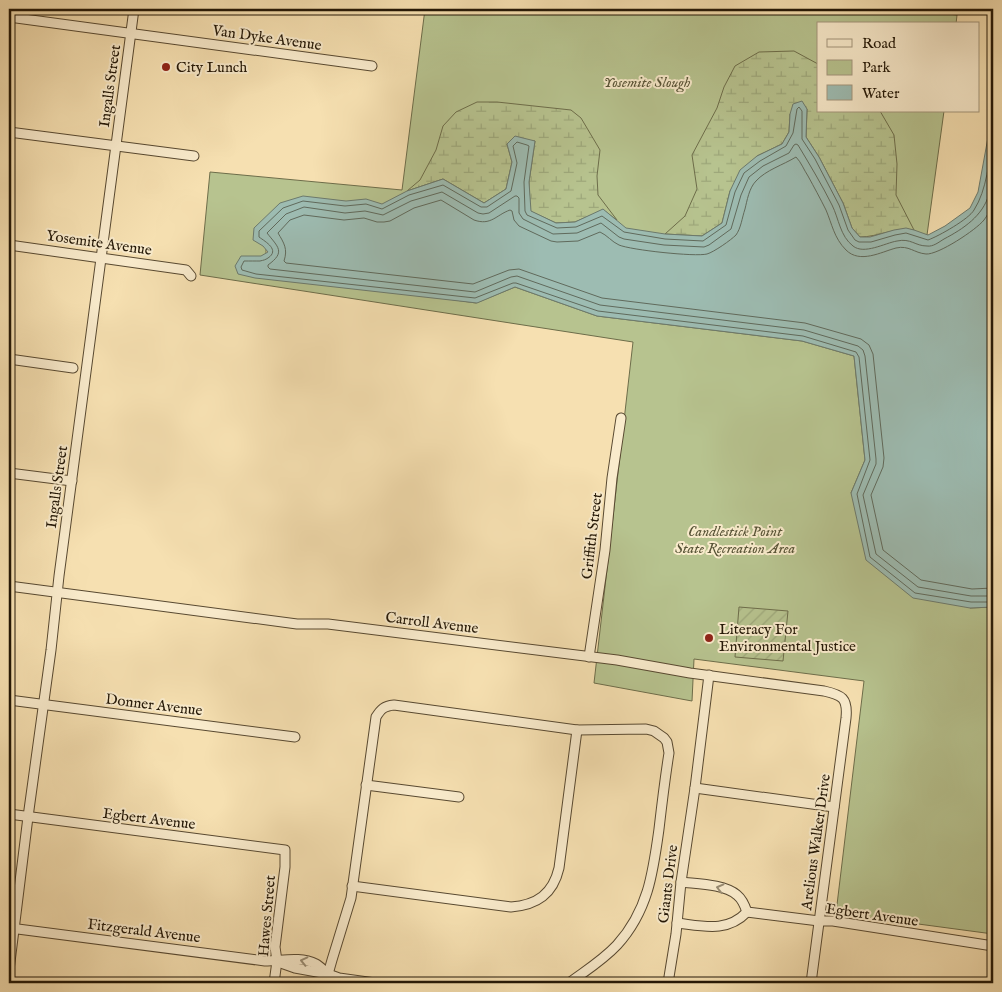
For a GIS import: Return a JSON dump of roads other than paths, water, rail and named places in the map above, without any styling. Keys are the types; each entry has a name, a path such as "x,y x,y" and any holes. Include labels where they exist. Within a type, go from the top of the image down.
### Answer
{"street":[{"name":"Ingalls Street","path":"9,970 11,928 28,817 134,9"},
{"name":"Van Dyke Avenue","path":"9,17 372,66"},
{"path":"9,132 194,156"},
{"name":"Yosemite Avenue","path":"9,245 101,257 188,273"},
{"path":"9,359 74,368"},
{"name":"Griffith Street","path":"589,657 605,550 612,478 622,418"},
{"path":"9,473 72,481"},
{"name":"Carroll Avenue","path":"9,586 297,624 328,624 635,663 824,691 840,696 845,700 846,704"},
{"name":"Giants Drive","path":"668,983 709,675"},
{"name":"Donner Avenue","path":"9,700 295,737"},
{"name":"Arelious Walker Drive","path":"811,983 846,718 846,704"},
{"path":"328,974 349,904 376,717 384,707 394,705 577,730 646,729 654,731 667,742 668,752 655,861 643,904 628,932 617,945 596,964 569,983"},
{"path":"352,886 511,907 529,904 538,900 552,887 557,878 577,730"},
{"path":"366,785 459,797"},
{"path":"695,788 834,807"},
{"name":"Egbert Avenue","path":"9,814 285,850"},
{"name":"Hawes Street","path":"274,983 277,961 275,947 285,867 285,850"},
{"path":"677,923 715,927 730,924 740,919 747,912 736,894 723,888 681,882"},
{"name":"Egbert Avenue","path":"747,912 833,921 993,946"},
{"name":"Fitzgerald Avenue","path":"11,928 277,961 295,968 375,983"}],"water":[{"path":"802,101 807,109 806,137 819,157 843,203 852,228 860,237 870,237 906,228 928,235 945,226 970,208 978,192 993,110 993,607 970,608 913,598 866,560 851,493 865,460 854,356 802,341 597,316 515,287 477,303 255,278 238,274 235,266 241,256 261,256 268,252 263,246 253,240 254,228 280,203 303,196 346,201 366,199 382,204 407,191 443,179 484,203 506,189 512,162 507,144 515,136 535,141 529,182 531,211 556,223 575,222 603,209 626,228 665,234 702,236 722,223 730,191 740,170 757,156 782,144 789,132 790,114 793,104"}],"place":[{"name":"City Lunch","path":"166,67"},
{"name":"Literacy For Environmental Justice","path":"709,638"}],"park label":[{"name":"Yosemite Slough","path":"647,82"},
{"name":"Candlestick Point State Recreation Area","path":"735,540"}]}
